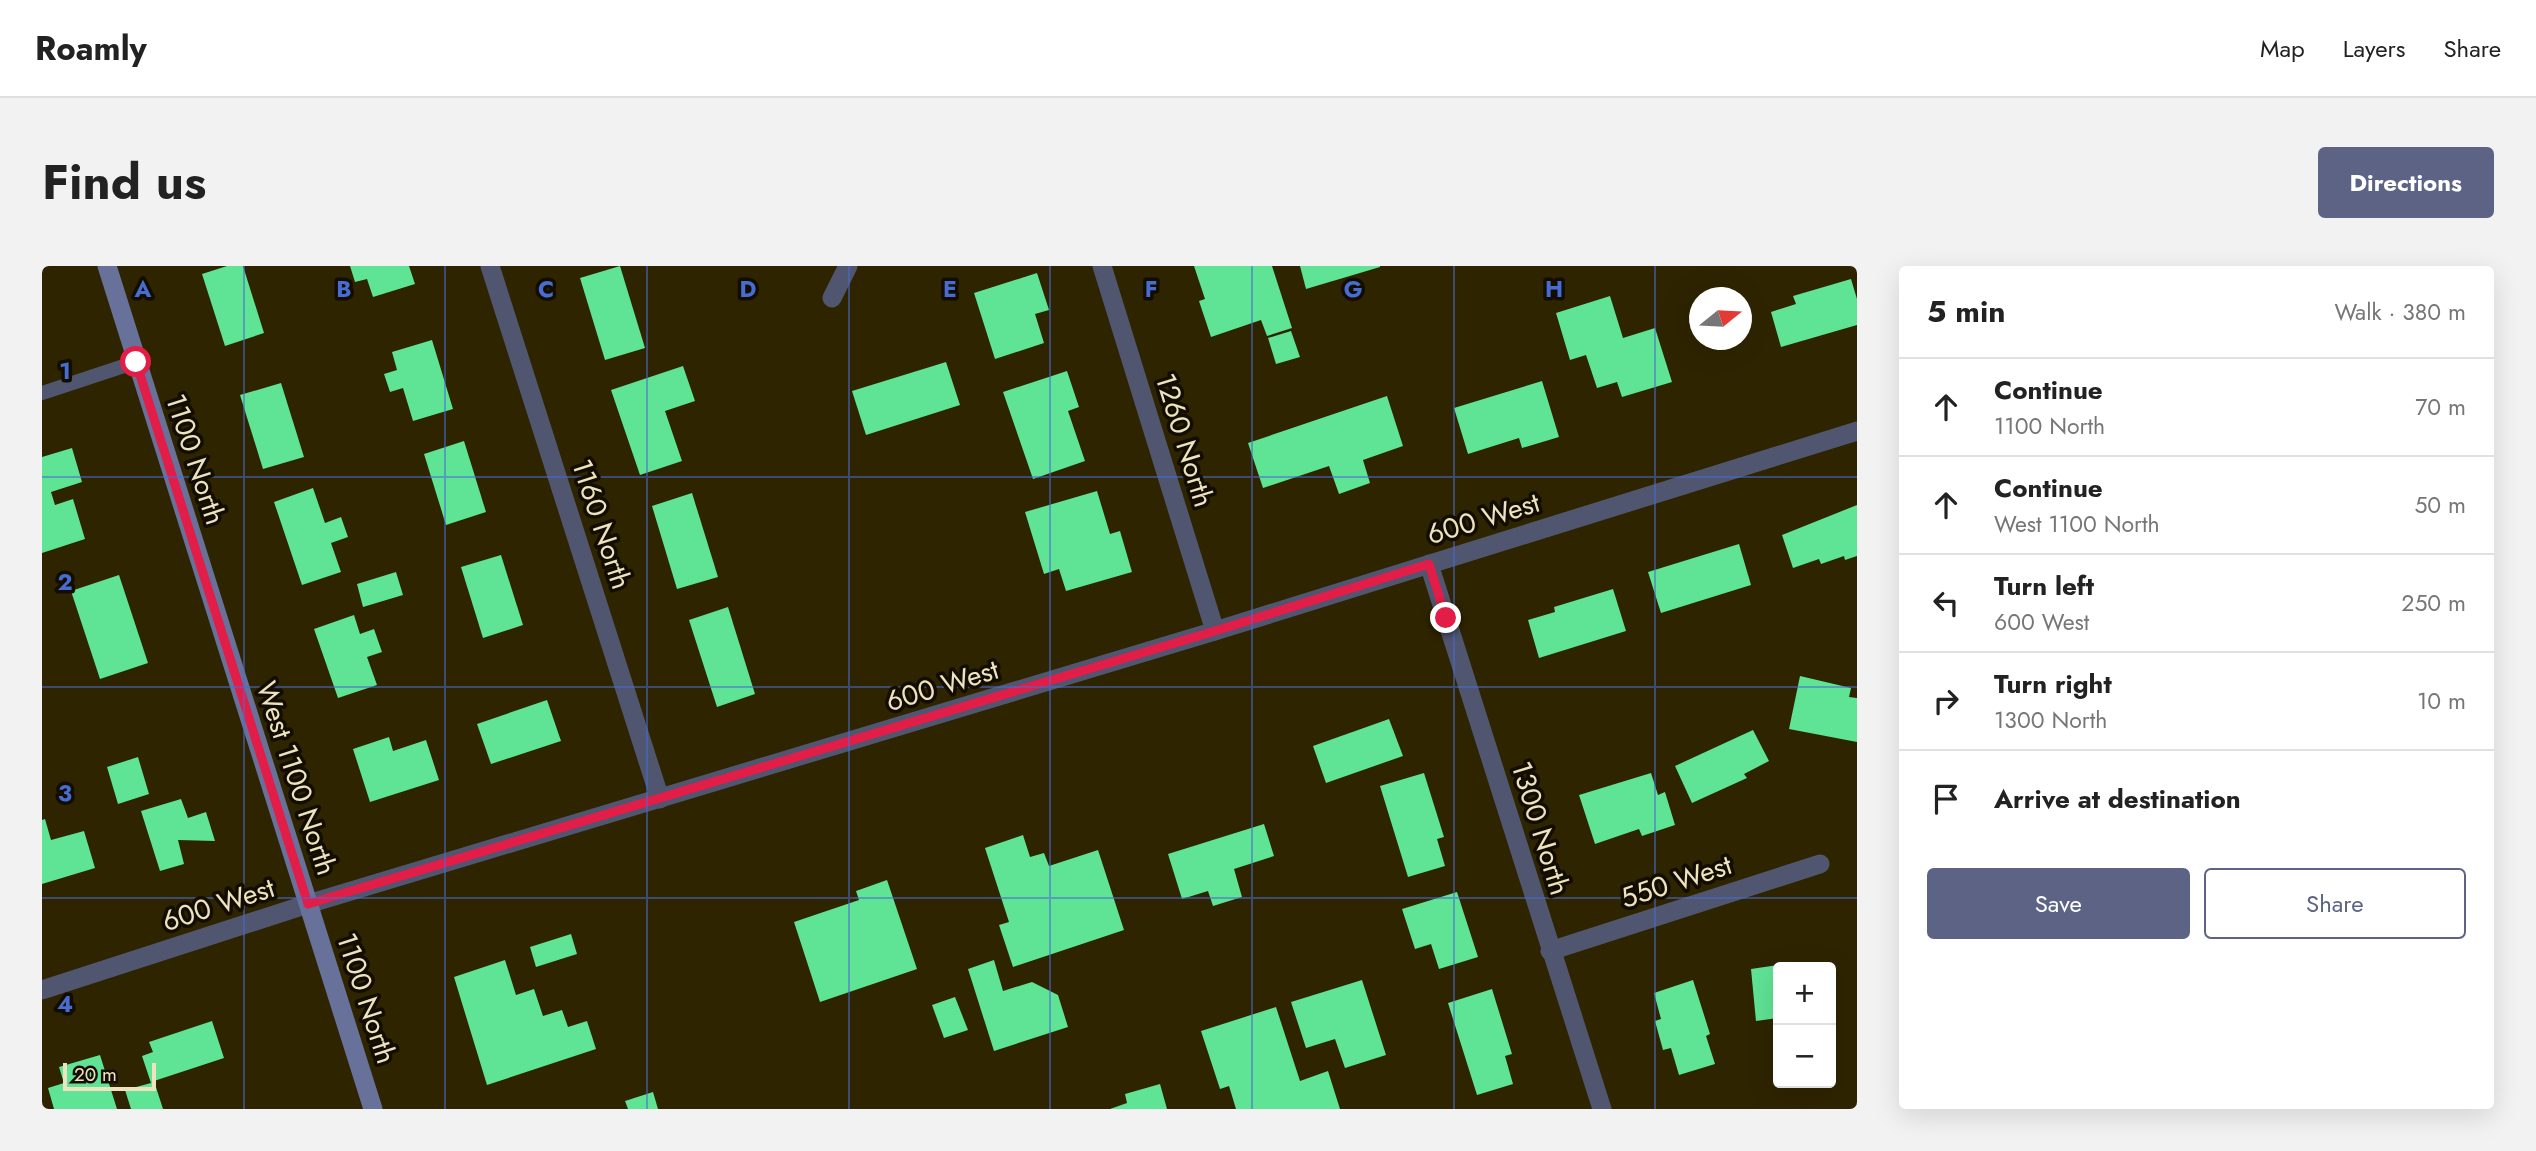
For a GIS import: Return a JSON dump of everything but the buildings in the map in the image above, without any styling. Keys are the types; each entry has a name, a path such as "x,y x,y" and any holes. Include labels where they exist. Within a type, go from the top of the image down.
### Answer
{"main road":[{"name":"1100 North","path":"107,266 233,668"},
{"name":"West 1100 North","path":"233,668 308,904"},
{"name":"1100 North","path":"308,904 373,1109"}],"street":[{"name":"1160 North","path":"490,266 660,799"},
{"path":"832,298 848,266"},
{"name":"1260 North","path":"1102,266 1215,631"},
{"name":"600 West","path":"42,990 308,904 1215,631 1857,431"},
{"name":"1300 North","path":"1429,564 1602,1109"},
{"name":"550 West","path":"1550,951 1819,864"}],"lane":[{"path":"42,393 136,362"}],"route":[{"path":"136,362 308,904 1429,564 1446,618"}]}
